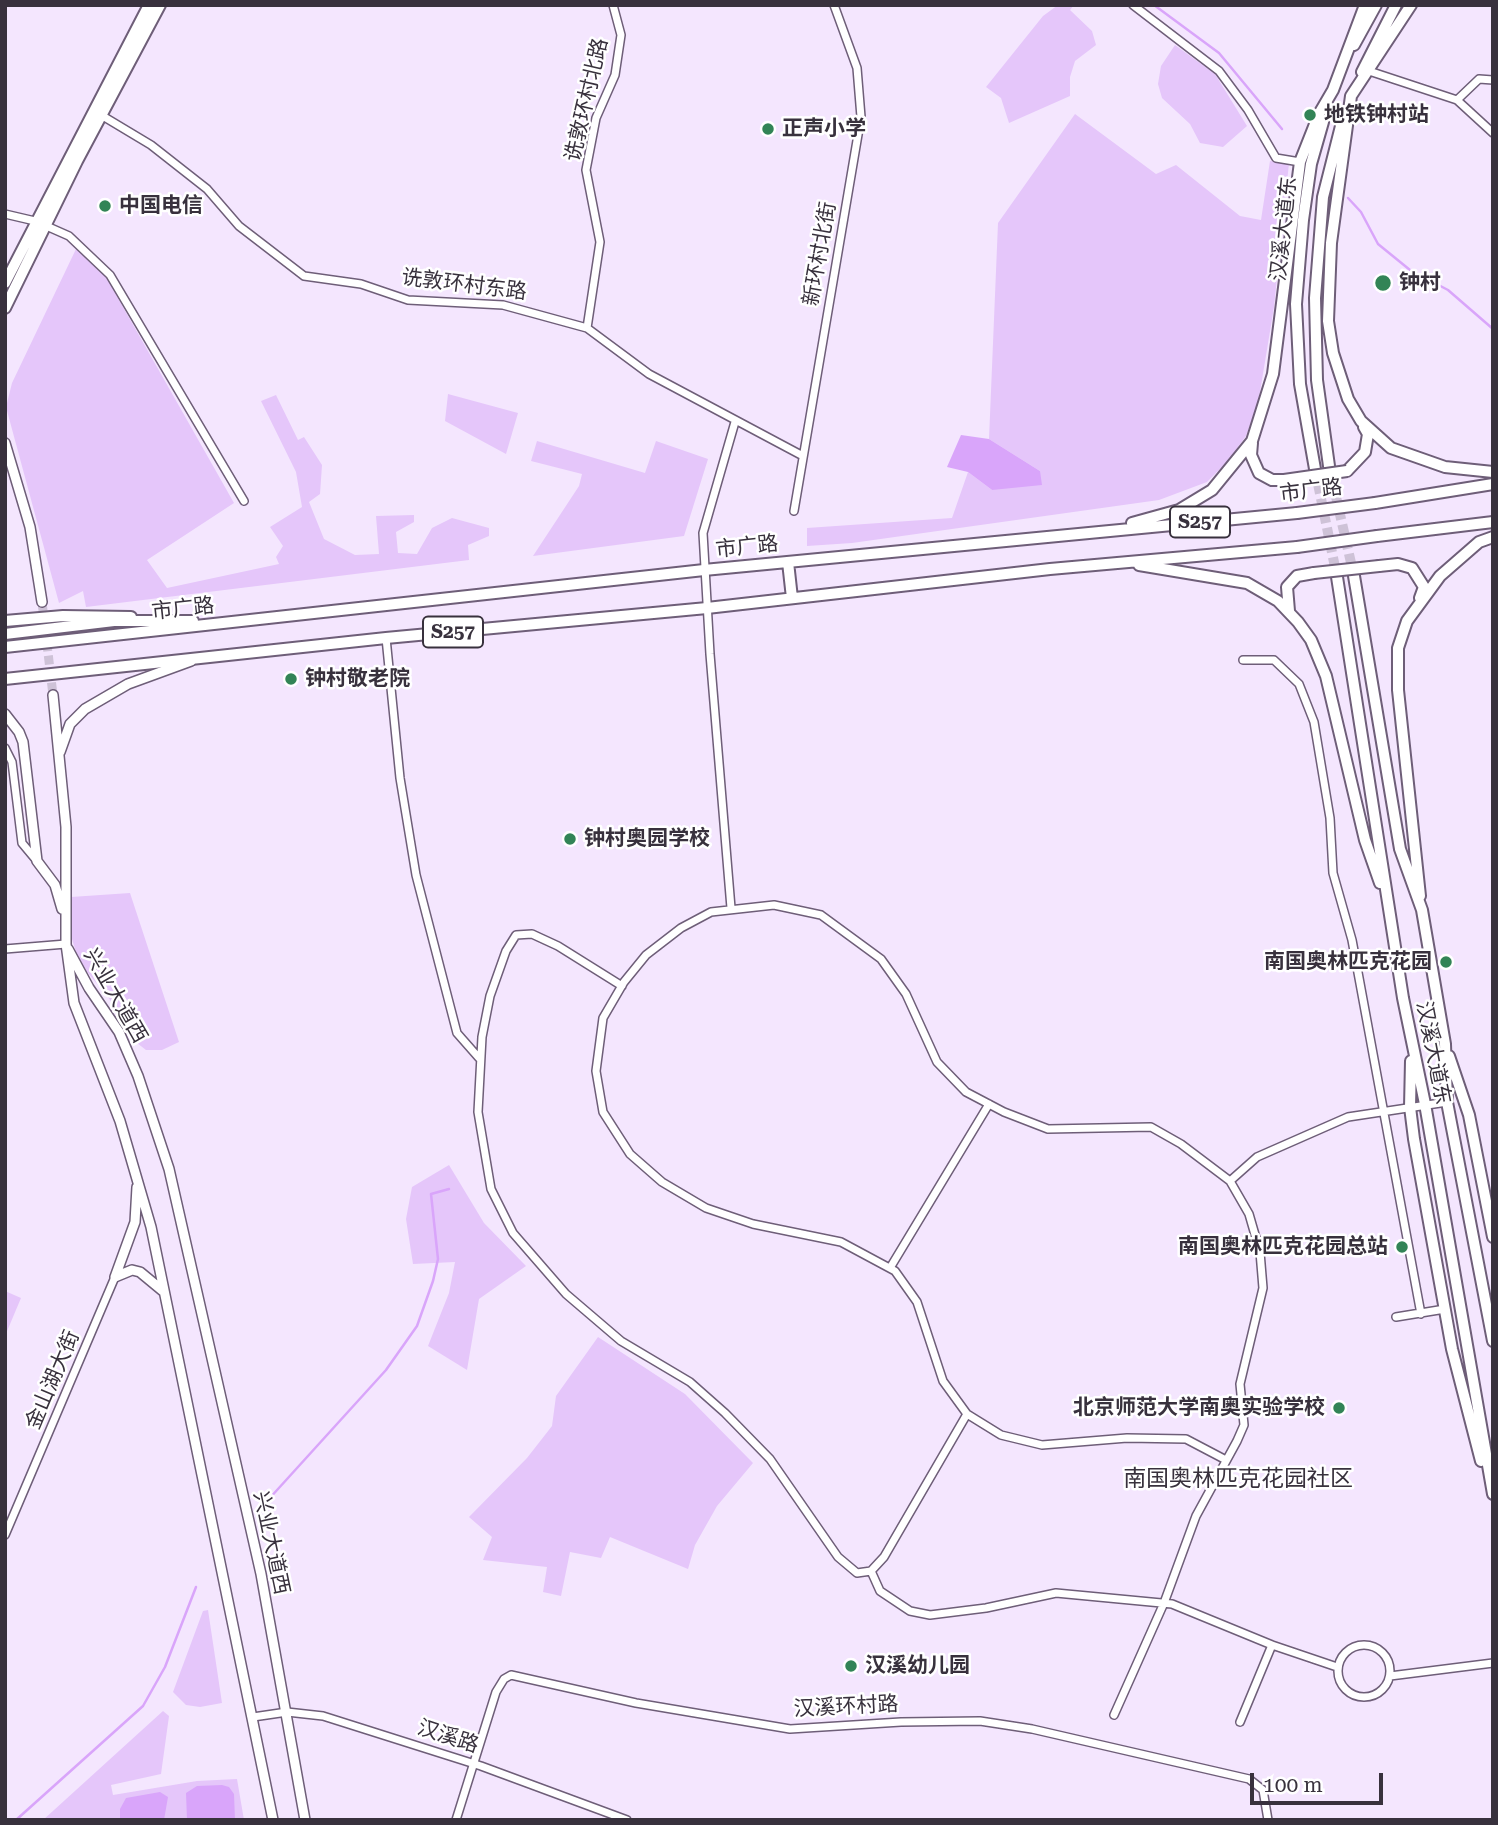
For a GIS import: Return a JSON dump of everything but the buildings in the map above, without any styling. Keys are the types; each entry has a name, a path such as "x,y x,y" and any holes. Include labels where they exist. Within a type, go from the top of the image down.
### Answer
{"main road":[{"path":"5,307 40,223 149,5"},
{"path":"5,283 160,5"},
{"path":"1366,5 1333,90 1319,114 1300,162 1273,374 1252,440 1251,455 1259,472 1272,480 1347,471 1363,456 1368,442 1368,434 1341,384 1328,321 1332,229 1351,96 1412,5"},
{"name":"汉溪大道东","path":"1315,468 1300,384 1298,267 1311,164 1333,90 1376,5"},
{"name":"汉溪大道东","path":"1329,466 1317,380 1315,298 1323,197 1351,96 1396,5"},
{"path":"1360,419 1391,448 1445,467 1493,472"},
{"path":"1102,531 1179,510 1190,504 1212,490 1252,440"},
{"name":"市广路","path":"5,647 704,570 1297,513 1493,484"},
{"name":"S257","path":"5,679 386,638 707,608 1119,562 1297,547 1493,522"},
{"path":"1419,601 1440,576 1479,542 1493,537"},
{"path":"789,562 792,598"},
{"path":"1119,562 1247,583 1289,611 1311,640 1326,676 1365,840 1389,907"},
{"path":"1289,611 1287,587 1297,576 1398,564 1412,568 1424,587 1400,640 1398,690 1422,910"},
{"name":"汉溪大道东","path":"1354,576 1397,836 1422,910 1445,1044 1447,1102 1493,1341"},
{"name":"汉溪大道东","path":"1337,577 1412,1045 1425,1104 1493,1496"},
{"path":"5,621 110,615 227,623"},
{"path":"5,634 114,621 161,620"},
{"path":"1445,1044 1469,1115 1493,1237"},
{"path":"1412,1045 1410,1107 1445,1309 1459,1380 1493,1496"},
{"path":"1440,1193 1462,1189"},
{"path":"1483,1290 1493,1329"}],"street":[{"name":"诜敦环村北路","path":"587,328 600,242 586,170 596,118 615,75 621,35 613,5"},
{"name":"新环村北街","path":"794,511 860,117 857,68 834,5"},
{"path":"1133,5 1219,71 1248,110 1276,158 1300,162"},
{"path":"1369,71 1457,100 1493,133"},
{"path":"1457,100 1479,79 1493,80"},
{"name":"诜敦环村东路","path":"101,115 151,145 207,189 239,226 304,276 361,284 408,300 503,305 587,328 649,374 803,456"},
{"path":"5,214 40,223 69,236 110,275 244,500"},
{"path":"731,908 703,533 735,422"},
{"path":"5,443 30,527 42,602"},
{"path":"386,638 400,778 416,875 457,1033 479,1058"},
{"path":"58,761 70,724 85,709 128,684 199,658"},
{"path":"1243,660 1274,660 1299,684 1314,722 1330,818 1333,873 1353,940 1421,1314"},
{"path":"5,949 66,944 66,827 53,695"},
{"path":"5,714 23,742 37,861"},
{"path":"5,748 12,762 22,843 55,886 65,916"},
{"path":"1114,1715 1164,1603 1196,1516 1226,1460 1244,1425 1240,1384 1263,1287 1260,1252 1249,1214 1230,1181 1181,1144 1152,1127 1048,1129 966,1092 937,1062 906,994 881,959 853,935 821,915 774,905 711,912 681,928 646,955 622,986 603,1018 596,1071 603,1112 630,1154 662,1182 706,1208 753,1224 841,1242 890,1268 917,1302 943,1381 967,1414 1001,1435 1042,1445 1127,1438 1186,1439 1226,1460"},
{"path":"622,986 558,946 532,934 516,934 506,951 490,996 479,1058 478,1112 491,1189 513,1233 566,1294 621,1341 690,1382 725,1413 770,1459 838,1557 857,1573 871,1571 884,1557 967,1414"},
{"name":"兴业大道西","path":"66,944 74,1003 135,1168 165,1293 272,1820"},
{"name":"兴业大道西","path":"66,944 89,988 119,1032 142,1087 169,1169 261,1574 305,1820"},
{"path":"1230,1181 1258,1157 1348,1117 1447,1102"},
{"path":"890,1268 989,1104"},
{"path":"115,1277 135,1222 138,1191 135,1168"},
{"path":"115,1277 132,1270 140,1272 165,1293"},
{"name":"金山湖大街","path":"5,1535 115,1277"},
{"path":"1396,1317 1445,1309"},
{"path":"871,1571 880,1591 894,1604 909,1611 930,1615 986,1608 1056,1593 1164,1603 1337,1667"},
{"path":"1240,1722 1272,1645"},
{"path":"1367,1645 1383,1652 1391,1668 1382,1692 1374,1696 1357,1697 1343,1687 1337,1667 1350,1648 1367,1645"},
{"path":"1390,1676 1493,1663"},
{"name":"汉溪环村路","path":"456,1820 496,1692 504,1679 511,1675 636,1703 790,1729 901,1722 980,1721 1032,1730 1249,1780 1263,1790 1268,1820"},
{"name":"汉溪路","path":"253,1717 287,1712 323,1716 474,1763 627,1820"}],"shaded area":[{"path":"1058,5 1074,5 1070,10 1092,31 1096,45 1075,61 1070,77 1070,96 1009,123 1001,98 986,87 1043,16"},
{"path":"1175,45 1215,74 1247,126 1223,147 1200,143 1190,124 1162,98 1158,84 1161,66"},
{"path":"1075,114 1156,174 1176,165 1240,216 1261,220 1270,161 1289,163 1274,307 1258,404 1246,436 1228,461 1207,482 1159,500 852,543 807,546 807,528 952,518 968,472 992,490 1040,471 989,439 998,223"},
{"path":"76,249 106,277 234,503 147,560 167,588 279,564 276,557 283,546 270,527 302,507 296,472 261,401 276,395 298,440 304,437 322,465 320,494 309,502 324,539 355,555 379,554 376,516 414,515 414,522 396,532 398,553 417,554 432,528 452,518 489,528 489,536 468,545 469,560 86,607 83,591 59,603 6,407 12,383"},
{"path":"448,394 518,413 506,454 445,421"},
{"path":"961,435 989,439 1040,471 1042,485 992,490 968,472 947,467"},
{"path":"537,441 645,473 656,441 708,459 684,536 533,556 579,486 582,474 531,461"},
{"path":"130,893 179,1042 162,1050 146,1050 137,1043 129,1023 79,962 72,939 71,897"},
{"path":"449,1165 484,1223 526,1266 479,1299 467,1370 428,1346 449,1293 455,1262 413,1264 406,1219 412,1187"},
{"path":"5,1291 21,1298 5,1336"},
{"path":"598,1337 685,1394 753,1463 717,1506 695,1545 688,1569 610,1537 601,1558 570,1552 561,1596 543,1592 547,1567 483,1560 492,1537 469,1517 527,1458 552,1426 556,1396"},
{"path":"208,1610 222,1703 200,1707 186,1705 173,1692 203,1611"},
{"path":"163,1711 169,1716 161,1774 111,1785 113,1795 197,1781 237,1779 244,1820 43,1820"},
{"path":"197,1786 229,1787 234,1794 235,1820 187,1820 186,1793"},
{"path":"160,1792 168,1797 164,1820 120,1820 120,1809 126,1798"}],"waterway":[{"path":"1154,5 1219,53 1282,129"},
{"path":"1348,198 1361,212 1378,244 1410,270 1448,290 1493,329"},
{"path":"268,1500 386,1370 417,1326 438,1259 431,1194 449,1189"},
{"path":"16,1820 143,1706 165,1667 196,1587"}],"tunnel":[{"path":"1329,466 1354,576"},
{"path":"1315,469 1337,577"},
{"path":"42,602 53,695"}],"place":[{"name":"地铁钟村站","path":"1310,115"},
{"name":"正声小学","path":"768,129"},
{"name":"中国电信","path":"105,206"},
{"name":"钟村","path":"1383,283"},
{"name":"钟村敬老院","path":"291,679"},
{"name":"钟村奥园学校","path":"570,839"},
{"name":"南国奥林匹克花园","path":"1446,962"},
{"name":"南国奥林匹克花园总站","path":"1402,1247"},
{"name":"北京师范大学南奥实验学校","path":"1339,1408"},
{"name":"汉溪幼儿园","path":"851,1666"}],"district":[{"name":"南国奥林匹克花园社区","path":"1238,1479"}]}
